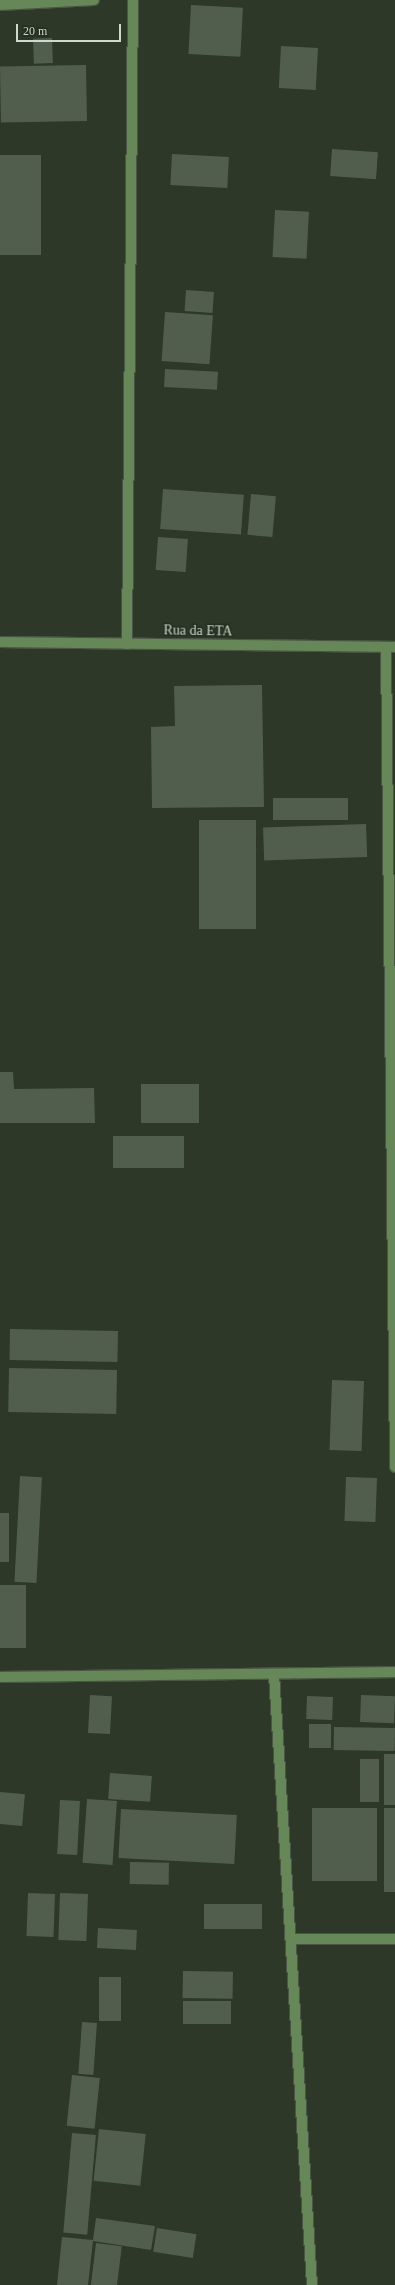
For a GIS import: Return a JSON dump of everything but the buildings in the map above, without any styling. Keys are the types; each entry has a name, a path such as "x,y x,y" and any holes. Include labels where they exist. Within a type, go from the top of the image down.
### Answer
{"street":[{"path":"0,5 94,0"},
{"path":"127,644 133,0"},
{"name":"Rua da ETA","path":"0,642 390,647"},
{"path":"390,647 395,1467"},
{"path":"0,1676 395,1672"},
{"path":"274,1674 292,1939 312,2285"},
{"path":"292,1939 395,1939"}]}
